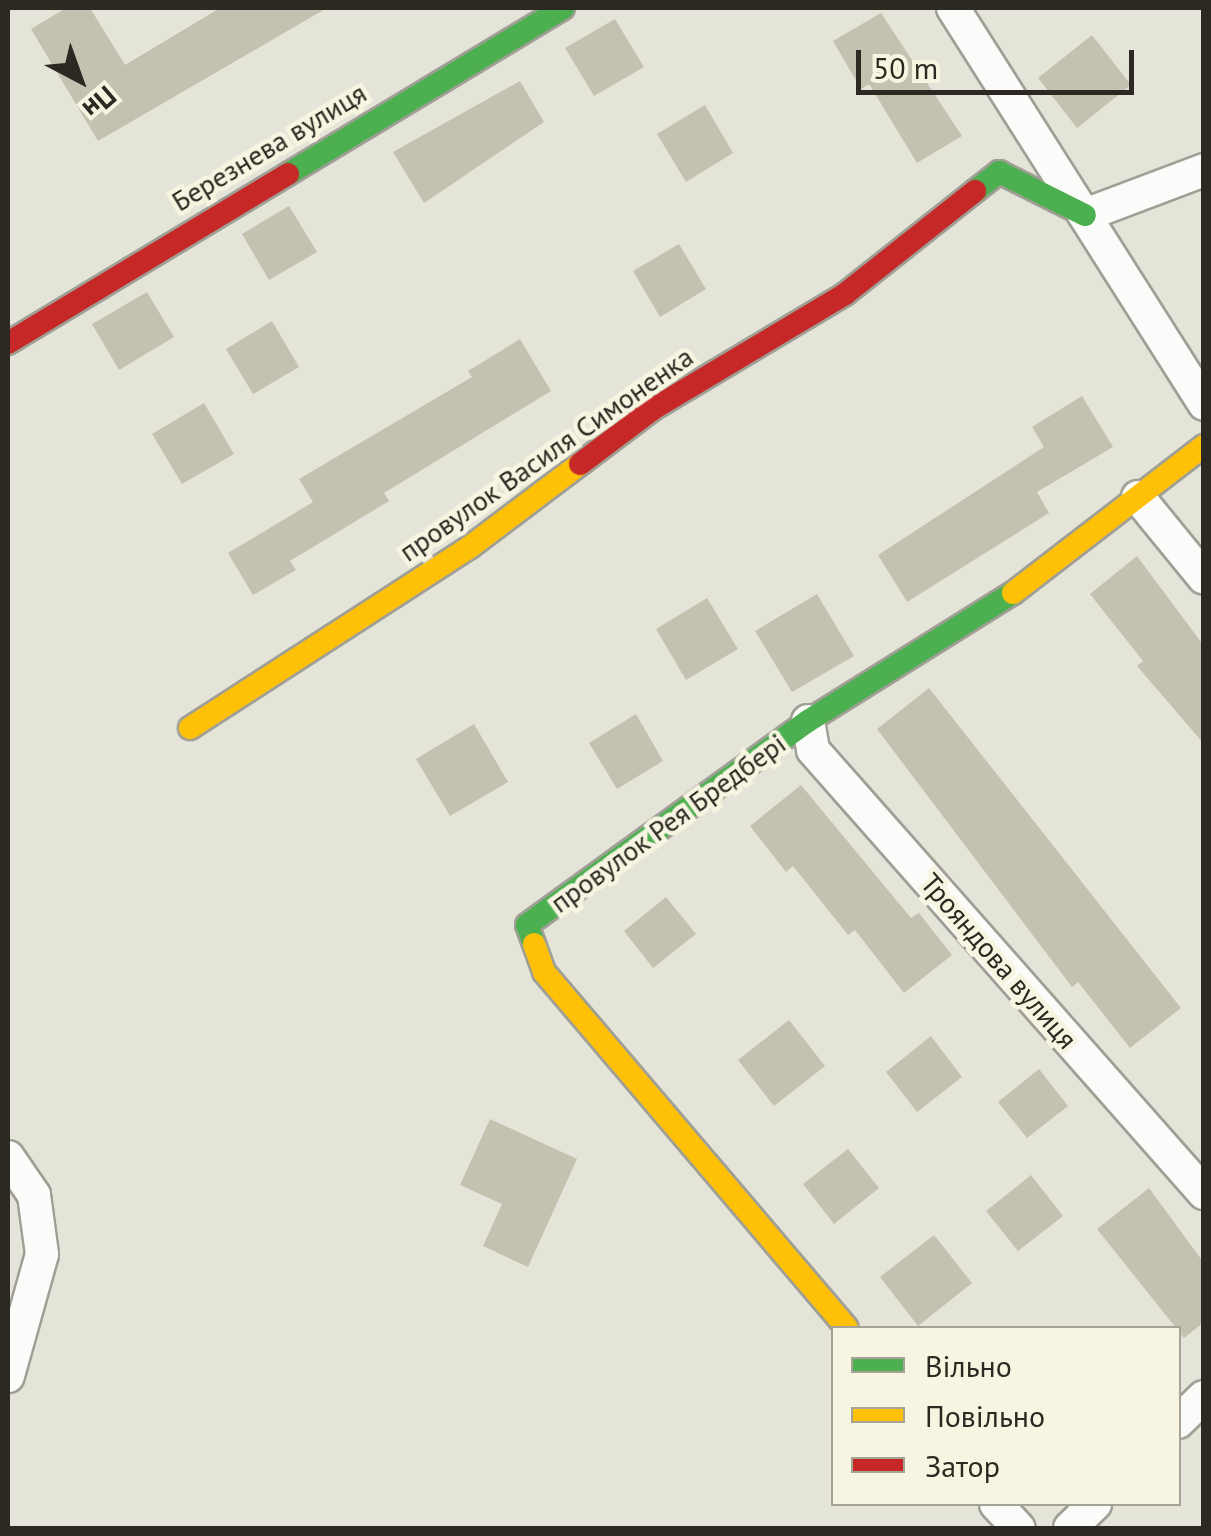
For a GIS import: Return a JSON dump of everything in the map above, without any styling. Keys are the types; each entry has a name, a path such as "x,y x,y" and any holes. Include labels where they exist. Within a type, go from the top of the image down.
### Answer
{"street":[{"name":"Березнева вулиця","path":"8,343 564,8"},
{"path":"952,8 1204,404"},
{"path":"1085,216 1204,170"},
{"name":"провулок Василя Симоненка","path":"190,728 470,546 653,410 845,294 998,172 1085,216"},
{"name":"провулок Рея Бредбері","path":"846,1326 544,972 527,925 808,721 1014,592 1204,446"},
{"path":"1138,497 1204,578"},
{"name":"Трояндова вулиця","path":"808,721 813,750 1204,1193"},
{"path":"8,1157 34,1196 42,1254 8,1376"},
{"path":"1181,1419 1204,1397"},
{"path":"998,1506 1018,1528"},
{"path":"1070,1528 1093,1506"}],"building":[{"path":"66,8 90,8 125,65 220,8 327,8 98,141 31,29"},
{"path":"881,13 962,136 917,163 869,84 861,89 833,41"},
{"path":"615,19 644,67 594,96 565,48"},
{"path":"1092,35 1131,85 1077,128 1038,78"},
{"path":"520,81 544,122 424,203 393,152"},
{"path":"705,105 733,153 686,182 657,134"},
{"path":"289,206 317,252 269,280 242,234"},
{"path":"679,244 706,289 660,317 633,271"},
{"path":"147,292 174,337 119,370 92,324"},
{"path":"272,321 299,367 253,394 226,349"},
{"path":"520,339 551,391 384,493 389,501 290,561 296,570 253,595 228,553 313,502 299,479 472,377 468,371"},
{"path":"1082,396 1113,447 1037,492 1049,513 907,602 878,555 1044,447 1032,427"},
{"path":"204,403 234,454 182,484 152,434"},
{"path":"1137,556 1204,646 1204,744 1137,666 1143,661 1090,594"},
{"path":"817,594 854,656 792,692 755,631"},
{"path":"707,598 738,649 686,680 656,629"},
{"path":"929,688 1181,1008 1130,1048 1078,982 1072,987 877,729"},
{"path":"636,714 663,761 617,789 589,743"},
{"path":"474,724 508,782 450,816 416,759"},
{"path":"801,785 911,918 919,913 952,955 904,993 855,930 848,935 793,866 786,872 750,826"},
{"path":"666,897 696,934 653,968 624,931"},
{"path":"789,1020 825,1066 774,1106 738,1060"},
{"path":"931,1036 962,1077 917,1112 886,1072"},
{"path":"1039,1069 1068,1106 1027,1138 998,1102"},
{"path":"490,1119 577,1159 528,1267 483,1246 502,1204 460,1185"},
{"path":"848,1149 879,1188 834,1224 803,1184"},
{"path":"1031,1175 1063,1216 1018,1251 986,1211"},
{"path":"1149,1188 1204,1263 1204,1322 1184,1338 1181,1326 1174,1326 1097,1229"},
{"path":"934,1235 972,1283 918,1326 880,1277"}],"traffic: fast":[{"path":"288,174 563,8"},
{"path":"975,191 999,172 1085,215"},
{"path":"534,944 527,925 808,721 1013,593"}],"traffic: slow":[{"path":"1013,593 1204,446"},
{"path":"190,728 470,547 580,464"},
{"path":"534,944 544,972 845,1326"}],"traffic: jam":[{"path":"8,343 288,174"},
{"path":"580,464 653,409 845,294 975,191"}]}
